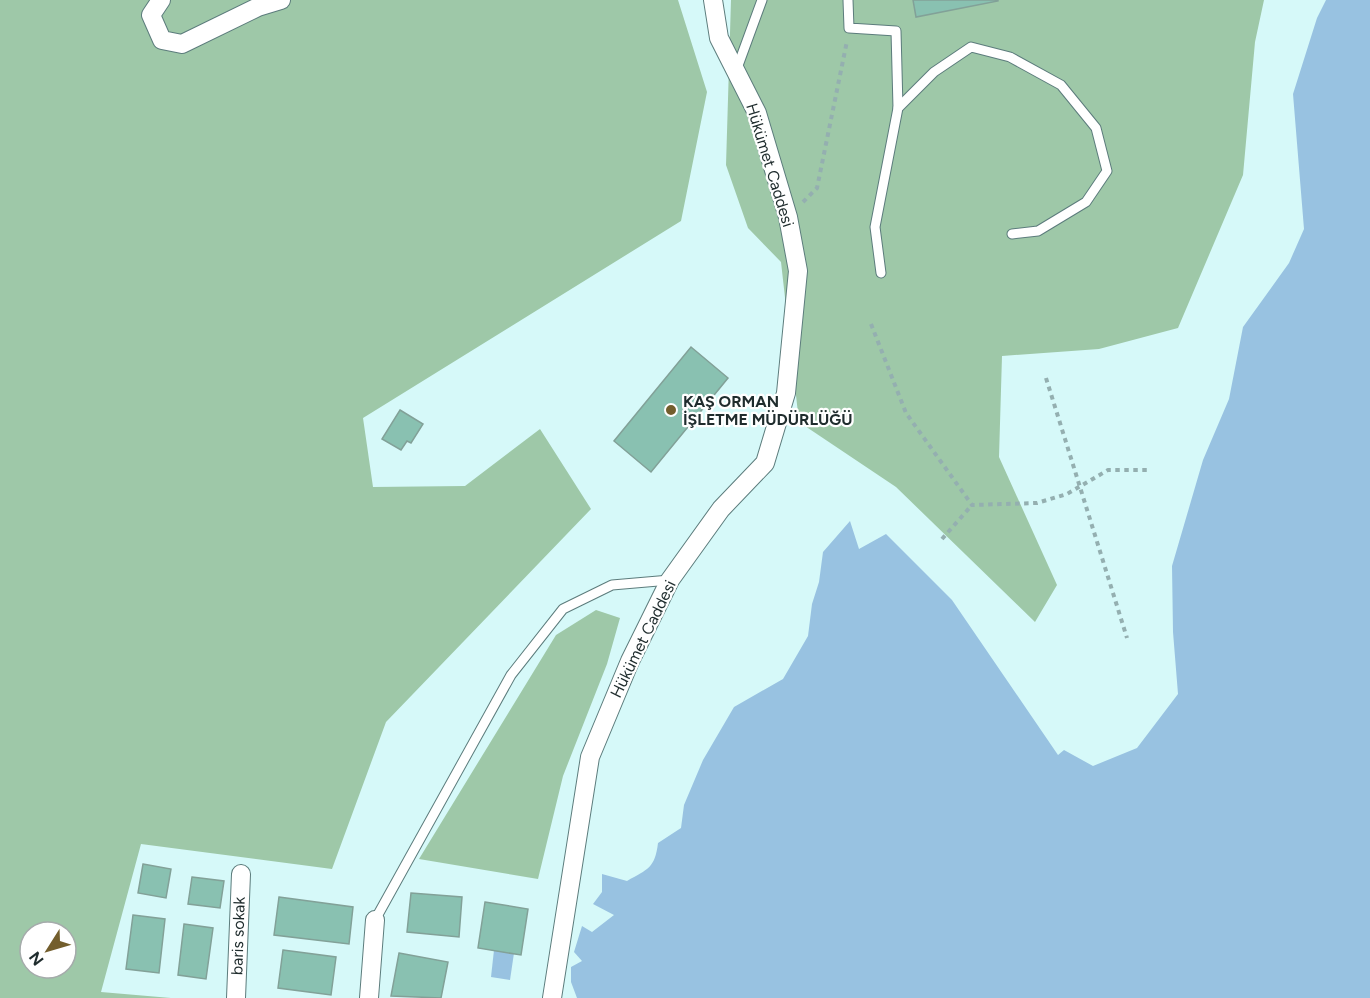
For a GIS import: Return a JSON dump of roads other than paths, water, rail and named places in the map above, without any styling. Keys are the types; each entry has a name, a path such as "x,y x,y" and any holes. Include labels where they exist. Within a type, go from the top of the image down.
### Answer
{"street":[{"path":"161,0 151,15 162,40 182,44 258,7 281,0"},
{"name":"Hükümet Caddesi","path":"552,998 590,757 630,661 670,580 722,509 765,463 786,393 798,271 788,217 757,113 719,38 713,0"},
{"name":"baris sokak","path":"236,998 241,874"},
{"path":"369,998 375,920"}],"lane":[{"path":"736,71 762,0"},
{"path":"848,0 849,28 896,31 898,108 875,227 881,273"},
{"path":"898,108 934,72 971,47 1010,57 1061,85 1096,128 1107,171 1086,202 1038,231 1012,234"},
{"path":"375,920 511,675 563,609 612,585 670,580"}],"water":[{"path":"1326,0 1370,0 1370,998 577,998 571,982 571,967 582,961 574,952 582,926 592,932 614,915 593,904 602,892 602,874 627,881 640,874 655,858 658,843 681,828 684,805 703,760 734,707 783,679 808,636 823,552 850,521 859,549 886,534 952,600 1058,755 1064,750 1093,766 1137,748 1178,694 1173,632 1172,566 1203,460 1229,399 1243,327 1289,263 1304,229 1293,94 1317,18"},
{"path":"494,950 514,953 510,980 491,977"}],"place":[{"name":"KAŞ ORMAN İŞLETME MÜDÜRLÜĞÜ","path":"671,410"}]}
